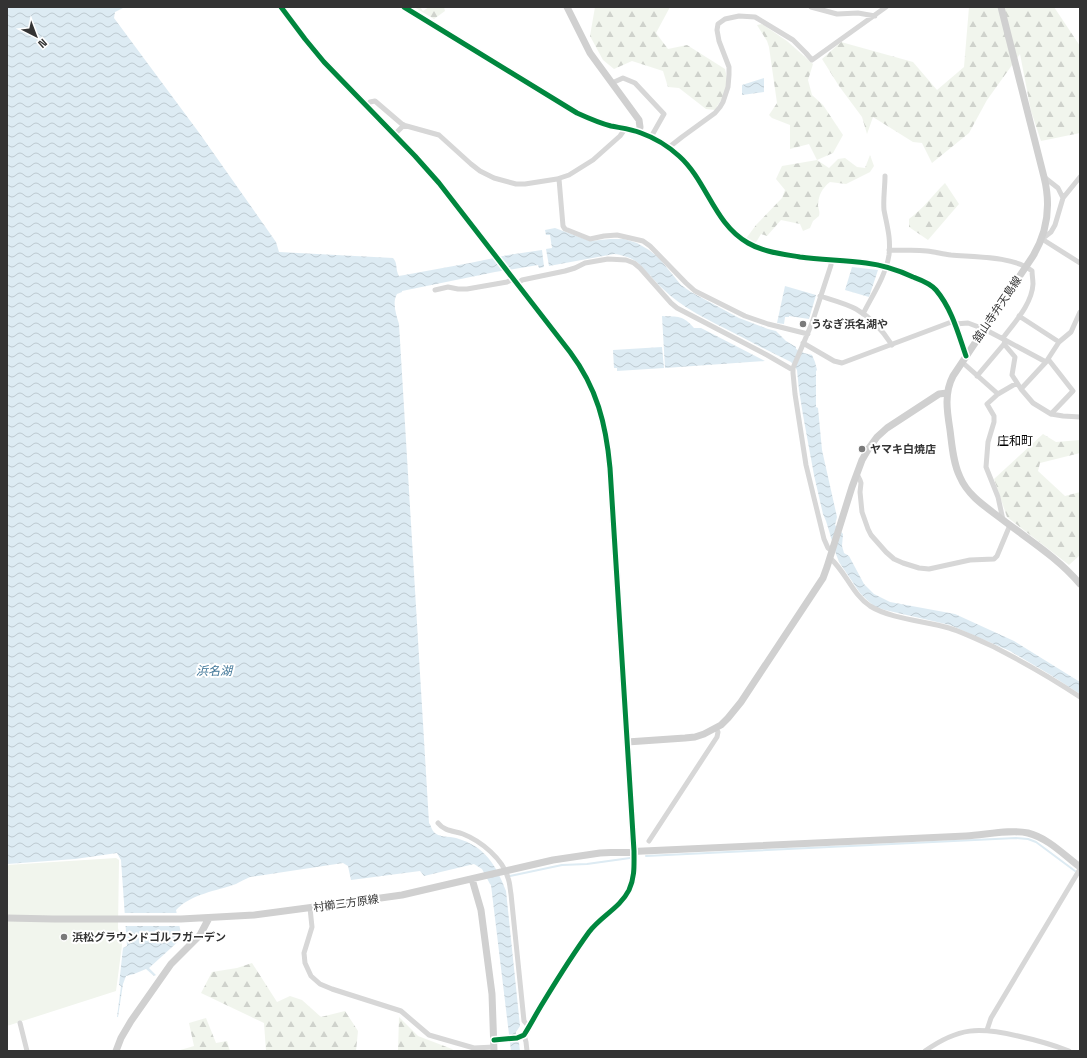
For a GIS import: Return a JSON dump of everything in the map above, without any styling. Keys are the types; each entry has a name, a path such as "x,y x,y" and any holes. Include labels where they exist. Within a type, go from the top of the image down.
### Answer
{"street":[{"path":"281,7 319,57 439,183 580,367 596,398 608,442 634,851 634,874 627,894 618,905 589,932 520,1037 496,1044 474,1048 429,1035 401,1011 320,984 312,976 305,963 304,953 312,927 310,908"},
{"path":"404,7 577,113 603,124 639,132 651,137 668,148 680,157 689,167 721,218 730,230 744,242 764,250 800,257 886,266 925,282 933,287 946,305 955,322 964,359 977,376 998,394"},
{"path":"567,7 590,52 639,120 639,132"},
{"path":"811,7 837,14 858,13 875,16"},
{"name":"舘山寺弁天島線","path":"1001,7 1048,194 1047,220 1042,239 1036,251 950,380 947,393 954,459 964,486 973,497 1064,566 1080,584"},
{"path":"668,148 715,113 724,99 730,78 729,67 719,41 717,30 718,24 725,19 739,16 755,17 793,40 812,60 875,16 884,8"},
{"path":"612,83 623,78 635,83 664,114 651,137"},
{"path":"366,106 370,102 375,101 404,125 439,135 475,168 494,178 512,184 521,185 559,179 569,175 593,160 620,136 625,129"},
{"path":"394,135 404,125"},
{"path":"862,314 874,293 886,266 889,250 889,230 884,209 885,176"},
{"path":"1044,177 1058,188 1063,198"},
{"path":"1080,177 1063,198 1055,225 1051,232 1042,239 1080,263"},
{"path":"559,179 563,226 565,229 590,239 604,236 617,236 646,242 688,286 695,291 742,315 768,324 808,334"},
{"path":"889,250 928,251 951,255 989,258 1013,262 1026,266 1032,271 1033,285 1028,302 1004,341 977,376"},
{"path":"435,290 448,287 467,289 508,282 514,279 522,280 570,270 585,263 611,258 626,260 637,265 677,308 793,369"},
{"path":"831,260 831,265 813,320 793,369 795,394 806,465 824,539 837,564 857,595 872,607 890,614 948,628 983,642 1016,658 1080,697"},
{"path":"820,296 854,308 880,329 892,345"},
{"path":"1021,389 1047,361 1059,342 1071,332 1080,312"},
{"path":"1019,316 1059,342"},
{"path":"803,345 834,361 842,363 955,322 966,323 984,329 1004,341 1047,361 1073,391 1051,414"},
{"path":"1004,341 1015,357 1012,375 1033,403 1051,414 1080,416"},
{"path":"1003,520 998,497 986,467 988,442 994,422 994,416 987,404 998,394 1017,383"},
{"path":"627,742 694,737 716,728 728,718 741,702 820,583 865,454 877,437 888,428 939,394 947,393"},
{"path":"857,474 861,483 860,492 862,512 870,532 890,556 903,563 919,568 929,569 970,560 994,559 997,556 1010,525"},
{"path":"649,841 717,737 718,732 716,728"},
{"path":"438,823 446,830 466,836 481,844 494,856 508,879 511,894 524,1021 528,1027"},
{"name":"村櫛三方原線","path":"7,918 123,920 209,918 254,915 402,895 568,857 600,853 1019,832 1032,834 1045,840 1080,868"},
{"path":"986,1030 997,1006 1080,868"},
{"path":"472,879 483,922 493,1002 496,1044"},
{"path":"116,1051 121,1038 131,1021 171,964 200,935 209,918"},
{"path":"20,1024 27,1051"},
{"path":"925,1051 936,1043 952,1035 969,1031 986,1030 1042,1041 1069,1051"},
{"path":"520,1037 526,1042 527,1051"}],"green space":[{"path":"414,7 420,7 423,11 429,7 444,7 445,11 434,19"},
{"path":"595,7 670,7 656,33 668,49 687,45 725,69 729,87 715,110 706,109 679,88 668,87 663,71 632,61 614,69 603,60 590,36"},
{"path":"969,7 1054,7 1080,46 1080,133 1041,141 1031,111 1020,54 987,100 969,133 932,163 922,143 913,142 873,117 867,134 862,117 839,86 822,59 841,42 913,62 937,90 964,67"},
{"path":"762,24 787,41 813,64 808,80 812,95 823,105 843,135 833,153 817,160 809,144 790,149 790,125 772,118 769,115 777,103 769,47 757,25"},
{"path":"870,155 874,166 870,172 846,184 830,182 827,184 821,192 819,199 819,216 813,221 810,228 803,231 800,224 781,220 767,236 761,234 755,244 745,240 756,225 782,198 785,190 776,179 782,166 817,160 829,168 838,159 845,158 857,167 865,168"},
{"path":"945,183 959,204 928,240 909,227 909,219"},
{"path":"1043,434 1056,442 1080,440 1080,453 1040,463 1038,471 1065,496 1080,492 1080,555 1069,565 1007,517 994,479"},
{"name":"浜松グラウンドゴルフガーデン","path":"116,858 119,860 118,928 122,945 116,991 7,1026 7,865"},
{"path":"252,963 277,1002 290,996 302,1000 321,1017 345,1011 358,1031 356,1051 266,1051 264,1023 201,993 212,972 237,968"},
{"path":"399,1017 418,1036 454,1051 398,1051"},
{"path":"206,1018 216,1043 227,1041 230,1051 177,1051 194,1046 189,1023"}],"water":[{"name":"浜名湖","path":"7,7 125,7 115,12 114,18 200,134 276,242 279,252 393,258 399,276 542,250 544,267 539,268 538,265 495,272 402,291 397,294 395,301 399,324 429,823 433,831 438,835 456,838 475,846 482,851 498,873 506,891 520,1026 515,1034 519,1043 520,1051 511,1051 491,885 482,869 474,864 424,876 420,871 351,880 348,866 343,863 250,877 236,884 189,900 176,910 182,938 149,968 156,975 154,976 146,969 126,976 123,984 117,1017 121,986 119,985 123,948 127,946 121,860 117,853 75,859 7,864"},
{"path":"764,78 764,92 742,95 742,85"},
{"path":"555,228 590,241 624,239 637,243 659,258 681,285 691,292 739,318 776,331 786,341 796,347 796,349 812,355 817,370 816,407 818,408 822,450 837,517 835,525 843,534 842,546 844,553 849,556 864,584 874,594 890,602 955,614 1014,641 1080,682 1080,694 1010,651 950,625 885,610 874,606 867,600 860,593 839,562 823,514 803,415 797,370 791,362 687,308 656,282 642,266 630,258 614,254 549,266 546,249 552,248 550,235 546,235 545,230"},
{"path":"852,267 878,270 869,297 845,290"},
{"path":"785,286 816,295 809,319 789,316 785,317 784,324 777,323"},
{"path":"662,316 683,319 694,328 701,328 765,361 665,368"},
{"path":"662,347 664,368 617,371 617,368 614,368 613,350"}],"pier":[{"path":"123,913 179,913 181,926 124,926"}],"waterway":[{"path":"640,265 650,274"},
{"path":"646,856 1016,838 1028,839 1036,842 1075,871"},
{"path":"510,876 562,865 587,864 630,858"}],"cycle path":[{"path":"281,7 324,62 415,156 439,183 570,352 587,379 599,407 603,421 610,468 634,851 633,876 629,890 621,902 594,926 577,949 541,1005 524,1035 517,1038 494,1040"},
{"path":"404,7 577,113 607,125 641,133 666,146 689,166 727,225 736,235 748,243 767,251 787,255 878,265 902,272 928,284 942,297 954,322 966,356"}],"place":[{"name":"うなぎ浜名湖や","path":"803,324"},
{"name":"ヤマキ白焼店","path":"862,449"},
{"name":"浜松グラウンドゴルフガーデン","path":"64,937"}],"district":[{"name":"庄和町","path":"1015,441"}]}
